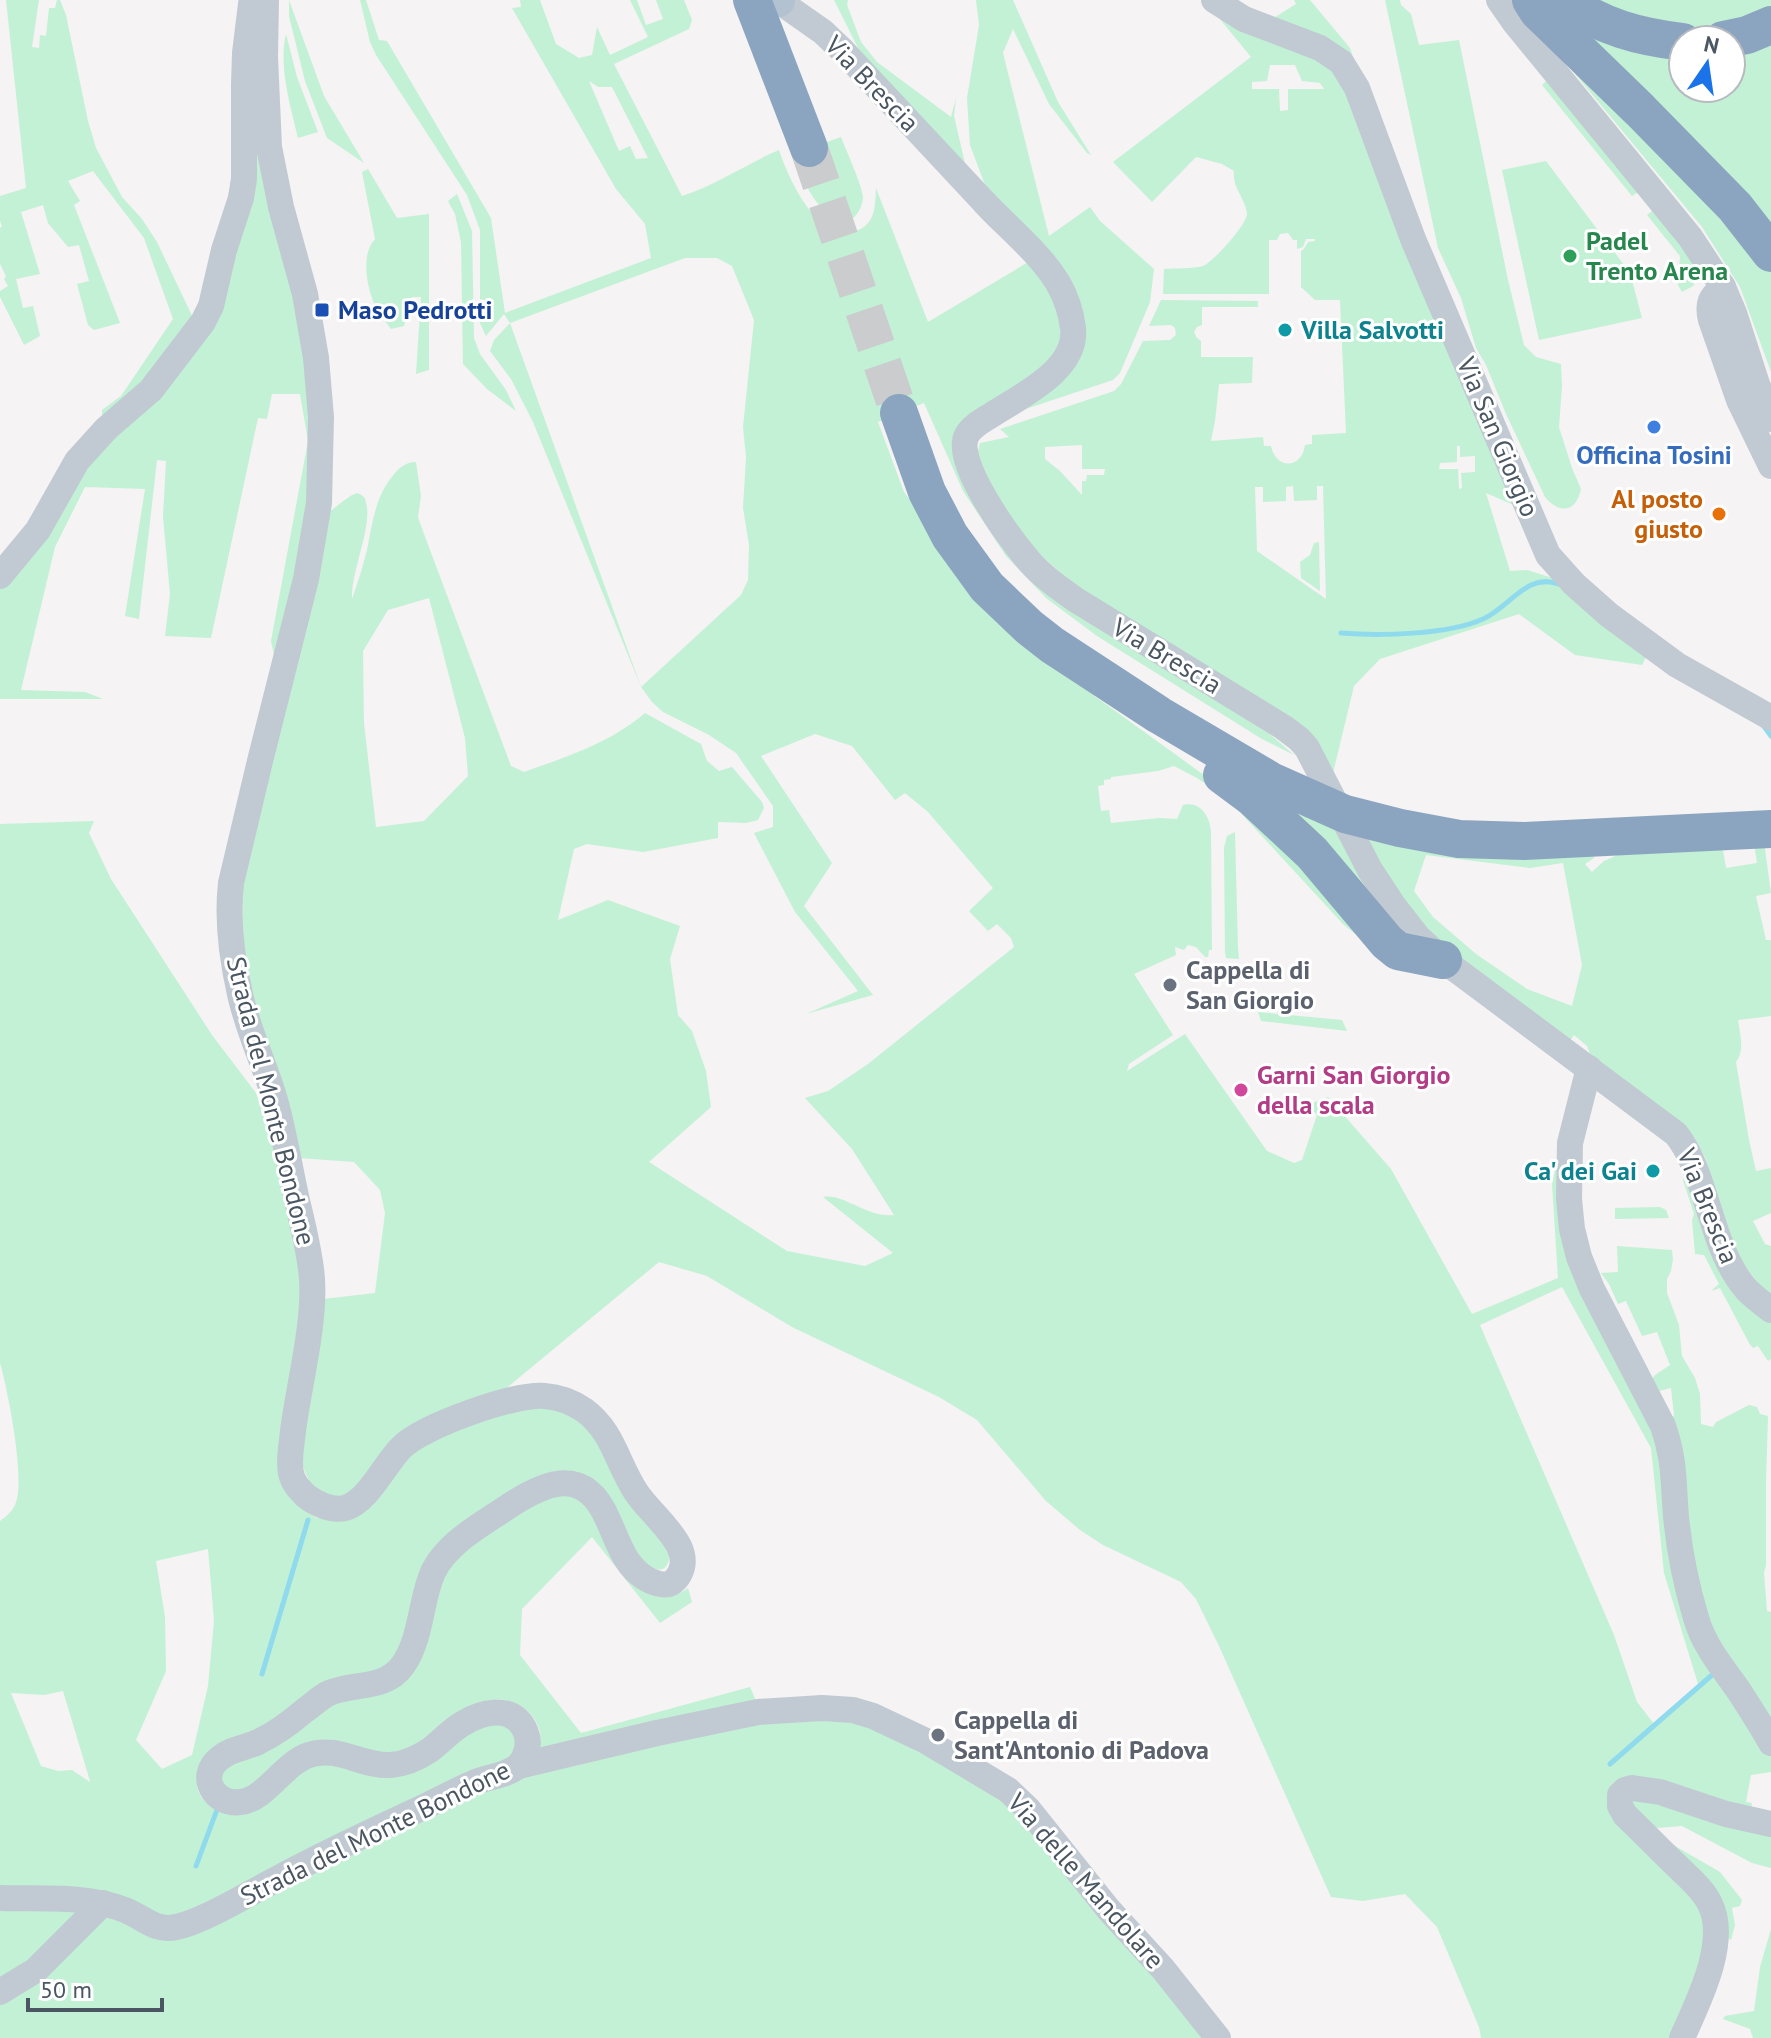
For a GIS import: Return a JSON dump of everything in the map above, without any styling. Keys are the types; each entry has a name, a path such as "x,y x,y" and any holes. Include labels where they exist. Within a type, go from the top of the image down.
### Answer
{"highway":[{"path":"770,0 821,144"},
{"path":"1531,0 1538,11 1735,207 1771,253"},
{"path":"1565,0 1595,20 1626,32 1667,40"},
{"path":"1747,35 1771,25"},
{"path":"1771,806 1520,819 1458,816 1400,806 1314,778 1276,772 1159,715 1052,645 987,587 950,536 927,492 908,409 974,529 1013,582 1045,613 1207,721 1276,772 1345,814 1459,839 1524,841 1771,829"},
{"path":"1052,645 1107,698 1218,772 1264,807 1312,853 1398,951 1443,960"}],"street":[{"path":"237,0 237,31 245,53"},
{"path":"0,576 38,530 77,461 106,429 151,390 206,317 244,179 245,53 252,0"},
{"name":"Strada del Monte Bondone","path":"0,1898 103,1903 131,1912 161,1928 176,1927 472,1783 518,1766 525,1756 528,1737 515,1718 496,1711 461,1724 424,1754 406,1762 379,1765 335,1753 313,1754 299,1760 248,1801 239,1803 222,1799 209,1786 208,1777 218,1759 265,1739 328,1693 395,1675 411,1649 430,1580 442,1558 470,1532 541,1488 560,1483 573,1484 585,1488 596,1497 624,1555 647,1580 670,1584 679,1576 683,1558 677,1540 635,1490 607,1432 593,1417 555,1397 528,1396 517,1399 464,1416 406,1442 364,1495 345,1508 333,1508 312,1500 300,1490 291,1475 291,1452 312,1287 307,1245 274,1096 240,994 229,897 306,579 319,503 321,417 316,358 305,294 281,207 269,147 266,0"},
{"name":"Via Brescia","path":"770,0 823,32 843,51 1045,264 1065,296 1073,331 1073,341 1066,358 1044,381 975,425 965,439 968,467 1003,528 1030,562 1076,600 1299,739 1313,759 1370,870 1418,937 1443,960 1676,1134 1686,1146 1732,1269 1746,1289 1771,1310"},
{"name":"Via San Giorgio","path":"1214,0 1244,19 1320,48 1346,69 1357,88 1413,239 1548,555 1574,584 1609,615 1677,665 1771,718"},
{"path":"1499,0 1690,237 1723,287 1771,419"},
{"path":"1723,287 1713,296 1708,310 1739,400 1771,466"},
{"path":"1589,1068 1571,1137 1569,1166 1572,1229 1579,1257 1592,1289 1663,1426 1673,1458 1682,1563 1697,1621 1711,1652 1771,1743"},
{"name":"Via delle Mandolare","path":"518,1766 758,1712 822,1708 853,1710 873,1716 926,1741 1008,1790 1029,1810 1218,2038"},
{"path":"1682,2038 1714,1956 1715,1918 1699,1888 1625,1815 1620,1806 1620,1795 1632,1788 1660,1792 1726,1814 1771,1824"},
{"path":"0,1992 36,1970 103,1903"}],"green space":[{"path":"6,0 39,0 32,47 39,48 40,35 46,36 49,8 55,8 57,0 60,0 96,148 122,197 157,242 195,322 102,425 102,410 121,396 173,319 144,238 93,171 68,181 80,201 74,205 120,323 94,330 88,325 77,284 89,281 79,245 68,247 48,223 43,205 21,212 40,274 16,279 23,308 33,306 40,336 24,345 0,297 0,291 8,286 0,264 0,196 26,188"},
{"path":"289,0 324,96 364,163 327,138 305,81 289,16"},
{"path":"360,0 366,0 379,40 387,41 491,218 505,313 651,258 645,224 616,189 512,8 521,7 520,0 540,0 556,44 579,58 592,55 597,27 610,55 648,37 630,0 637,0 646,25 663,19 656,0 684,0 692,20 689,29 614,64 682,196 779,150 806,206 829,228 842,232 863,228 873,214 876,188 928,322 1030,261 1051,284 1064,333 1052,361 955,433 1075,611 1271,735 1294,755 1262,739 1097,636 1046,598 1006,556 963,491 924,403 878,422 904,492 968,578 1013,626 1096,697 1262,817 1371,947 1343,924 1226,797 1197,778 1174,766 1104,780 1104,785 1098,786 1101,811 1109,810 1111,823 1177,819 1183,805 1189,804 1203,811 1209,820 1211,832 1212,950 1205,957 1196,947 1188,945 1184,950 1175,947 1176,955 1134,974 1173,1035 1129,1064 1127,1071 1185,1034 1267,1151 1294,1163 1302,1160 1317,1115 1307,1105 1328,1097 1391,1169 1472,1314 1558,1278 1552,1184 1563,1135 1567,1225 1658,1427 1680,1572 1771,1755 1771,1772 1751,1775 1746,1802 1752,1803 1751,1810 1618,1785 1661,1858 1712,1922 1677,2038 1481,2038 1437,1927 1405,1894 1363,1901 1331,1897 1219,1646 1196,1599 1181,1582 1103,1545 1080,1530 1046,1501 977,1420 939,1397 792,1327 707,1276 659,1262 498,1395 354,1491 342,1496 328,1496 312,1484 301,1459 323,1299 375,1293 385,1213 380,1190 354,1162 299,1158 266,1051 250,985 243,933 242,880 327,513 354,494 358,493 365,499 367,523 352,599 383,491 400,468 416,462 421,496 418,517 511,766 524,772 572,755 617,733 645,713 701,744 707,761 719,771 732,767 762,802 764,808 758,820 718,822 718,838 643,852 587,844 574,849 558,920 608,900 680,926 670,959 678,1015 692,1031 706,1071 711,1107 649,1162 787,1251 865,1266 893,1253 823,1197 839,1199 874,1213 894,1215 852,1149 805,1098 828,1091 868,1064 1014,947 1011,938 997,924 988,931 969,911 993,888 928,812 905,793 895,800 852,746 815,734 761,756 832,863 804,906 873,995 806,1014 858,991 795,912 754,833 773,827 773,806 736,753 709,735 663,712 641,687 741,595 748,580 749,545 743,508 746,457 743,427 754,320 732,266 717,258 685,258 510,323 504,314 486,336 480,323 480,230 467,195 370,42","holes":["589,81 598,87 612,87 648,158 636,159 630,146 619,151","429,598 465,738 468,776 424,821 376,827 364,723 363,651 388,610","1562,1287 1651,1448 1664,1573 1699,1687 1655,1725 1637,1702 1614,1635 1480,1325"]},
{"path":"834,0 848,0 847,5 861,42 877,62 951,117 956,98 954,116 967,172 859,50"},
{"path":"976,0 1013,0 1058,102 1091,155 1049,104 1013,29 1003,53 1049,236 1090,207 1100,221 1154,269 1150,302 1120,373 1113,380 996,419 1084,341 988,193 970,145 967,98 979,25"},
{"path":"1294,0 1310,0 1350,48 1354,60 1272,19 1296,4"},
{"path":"1385,0 1400,0 1411,14 1419,45 1459,40 1524,345 1536,357 1561,364 1559,427 1581,489 1571,507 1561,508 1545,497 1476,348 1461,298 1438,248"},
{"path":"1555,0 1667,43 1667,104 1747,104 1747,40 1771,33 1771,238"},
{"path":"1578,0 1771,0 1771,15 1742,24 1667,24 1667,29"},
{"path":"1206,2 1294,43 1340,76 1516,506 1486,493 1510,571 1527,570 1556,579 1648,653 1642,665 1575,655 1519,614 1380,659 1354,686 1333,773 1075,586 1031,546 995,493 977,455 980,443 1009,437 1000,429 1114,391 1121,384 1143,341 1170,340 1176,335 1171,325 1149,326 1161,300 1258,301 1258,307 1202,307 1202,325 1194,332 1201,341 1201,357 1253,357 1252,383 1219,384 1211,441 1263,437 1264,446 1271,446 1278,459 1289,464 1299,459 1305,445 1312,444 1312,435 1346,433 1340,300 1315,300 1301,287 1301,251 1315,239 1306,239 1303,247 1297,249 1297,240 1293,240 1288,233 1280,234 1277,240 1269,240 1269,294 1163,294 1164,269 1203,266 1222,250 1242,225 1247,213 1235,183 1234,171 1222,164 1196,157 1152,202 1113,162 1251,57","holes":["1270,65 1295,65 1302,81 1320,83 1324,89 1288,89 1288,110 1280,111 1279,89 1252,89 1252,82 1267,81","1082,445 1082,469 1105,469 1104,475 1087,475 1086,481 1082,481 1082,495 1045,459 1045,447","1457,446 1460,446 1460,457 1475,456 1475,472 1461,473 1462,488 1459,489 1458,469 1439,469 1440,463 1457,462","1293,486 1294,501 1317,500 1317,486 1323,486 1326,599 1257,551 1255,487 1263,487 1263,502 1286,501 1286,487"]},
{"path":"1532,22 1771,264 1771,372 1740,287 1702,227"},
{"path":"286,34 297,77 318,132 298,138 284,73"},
{"path":"1548,79 1640,191 1632,196 1542,85"},
{"path":"249,86 305,324 311,494 276,664 271,641 308,441 300,394 272,394 267,419 258,418 211,638 165,636 170,594 163,517 166,461 157,460 139,619 125,616 145,489 85,487 55,547 21,690 85,692 103,699 0,699 0,583 68,490 203,328"},
{"path":"841,137 863,197 858,212 848,220 831,215 816,201 793,154"},
{"name":"Padel Trento Arena","path":"1546,161 1630,273 1642,318 1539,340 1502,170"},
{"path":"368,169 397,218 429,214 429,370 416,374 421,297 412,297 404,326 391,329 376,308 370,291 366,263 375,239 362,172"},
{"path":"457,194 472,231 474,338 480,354 506,390 516,411 487,389 463,364 461,242 455,214 448,201"},
{"path":"1655,209 1681,240 1699,274 1693,286 1682,292 1678,285 1680,256 1647,215"},
{"path":"510,323 641,687 533,422 511,379 490,351 494,340"},
{"path":"1319,542 1320,591 1301,578 1300,562 1310,555 1314,543"},
{"path":"1265,791 1338,821 1379,902"},
{"path":"94,821 89,833 111,879 212,1035 256,1093 277,1154 303,1284 286,1427 308,1513 317,1518 329,1518 405,1456 492,1412 553,1406 590,1427 671,1548 669,1561 664,1568 656,1569 644,1563 597,1486 479,1513 399,1659 199,1768 197,1786 203,1800 213,1806 319,1761 372,1770 465,1732 500,1723 512,1729 518,1742 510,1760 171,1919 0,1889 0,1521 15,1505 18,1474 11,1413 0,1363 0,824","holes":["208,1549 214,1621 208,1686 192,1755 162,1769 136,1740 166,1671 165,1617 156,1561","63,1691 90,1781 90,1782 72,1770 58,1771 41,1766 11,1693 44,1695"]},
{"path":"1361,830 1593,851 1594,858 1585,864 1592,872 1604,861 1631,849 1722,844 1726,868 1757,863 1754,843 1764,842 1771,893 1756,896 1766,940 1771,940 1771,1016 1738,1020 1741,1047 1736,1062 1756,1171 1771,1168 1771,1213 1753,1221 1765,1244 1771,1246 1771,1296 1738,1256 1705,1157 1694,1137 1592,1059 1587,1046 1574,1035 1569,1042 1449,951 1409,911","holes":["1426,855 1530,868 1563,863 1582,965 1572,1006 1527,989 1476,954 1433,917 1414,891"]},
{"path":"1235,832 1239,959 1226,958 1225,952 1224,848 1227,836"},
{"path":"1258,1012 1342,1020 1347,1031 1261,1021"},
{"path":"1685,1158 1771,1322 1771,1359 1768,1361 1758,1346 1753,1348 1749,1343 1720,1288 1711,1291 1719,1284 1704,1255 1695,1254 1694,1214 1683,1180"},
{"path":"1660,1207 1666,1210 1669,1218 1615,1219 1615,1208"},
{"path":"1617,1246 1672,1250 1667,1293 1679,1325 1682,1356 1700,1394 1701,1424 1713,1427 1716,1422 1749,1405 1768,1416 1764,1573 1767,1611 1771,1612 1771,1726 1700,1608 1668,1424 1674,1415 1671,1388 1651,1393 1647,1386 1655,1375 1670,1365 1657,1332 1642,1336 1626,1301 1618,1304 1601,1273 1618,1272"},
{"path":"572,1491 670,1596 688,1588 692,1602 660,1623 592,1537 522,1609 520,1655 581,1733 750,1687 759,1708 537,1758 540,1732 532,1715 510,1701 492,1700 483,1702 398,1757 338,1743 251,1787 237,1791 222,1786 221,1773 225,1769 324,1701 388,1686 442,1564 523,1507"},
{"path":"851,1717 1009,1798 1210,2038 0,2038 0,1997 102,1914 143,1928 342,1854 539,1768 765,1721"},
{"path":"1637,1798 1771,1835 1771,1868 1752,1863 1682,1826 1657,1828 1645,1823 1632,1807 1633,1800"},
{"path":"1656,1835 1720,1872 1742,1900 1740,1906 1732,1908 1735,1925 1731,1940 1724,1935"},
{"path":"0,1908 90,1910 0,1988"},
{"path":"1771,1929 1771,2038 1753,2038 1750,2029 1723,2019 1725,2016 1754,2011 1760,1967"}],"waterway":[{"path":"1341,633 1393,634 1451,628 1483,619 1537,583 1558,584"},
{"path":"1763,725 1771,736"},
{"path":"262,1674 308,1520"},
{"path":"1610,1764 1712,1675"},
{"path":"196,1866 218,1807"}],"tunnel":[{"path":"809,148 899,413"}],"place":[{"name":"Padel Trento Arena","path":"1570,256"},
{"name":"Maso Pedrotti","path":"322,310"},
{"name":"Villa Salvotti","path":"1285,330"},
{"name":"Officina Tosini","path":"1654,427"},
{"name":"Al posto giusto","path":"1719,514"},
{"name":"Cappella di San Giorgio","path":"1170,985"},
{"name":"Garni San Giorgio della scala","path":"1241,1090"},
{"name":"Ca' dei Gai","path":"1653,1171"},
{"name":"Cappella di Sant'Antonio di Padova","path":"938,1735"}]}
